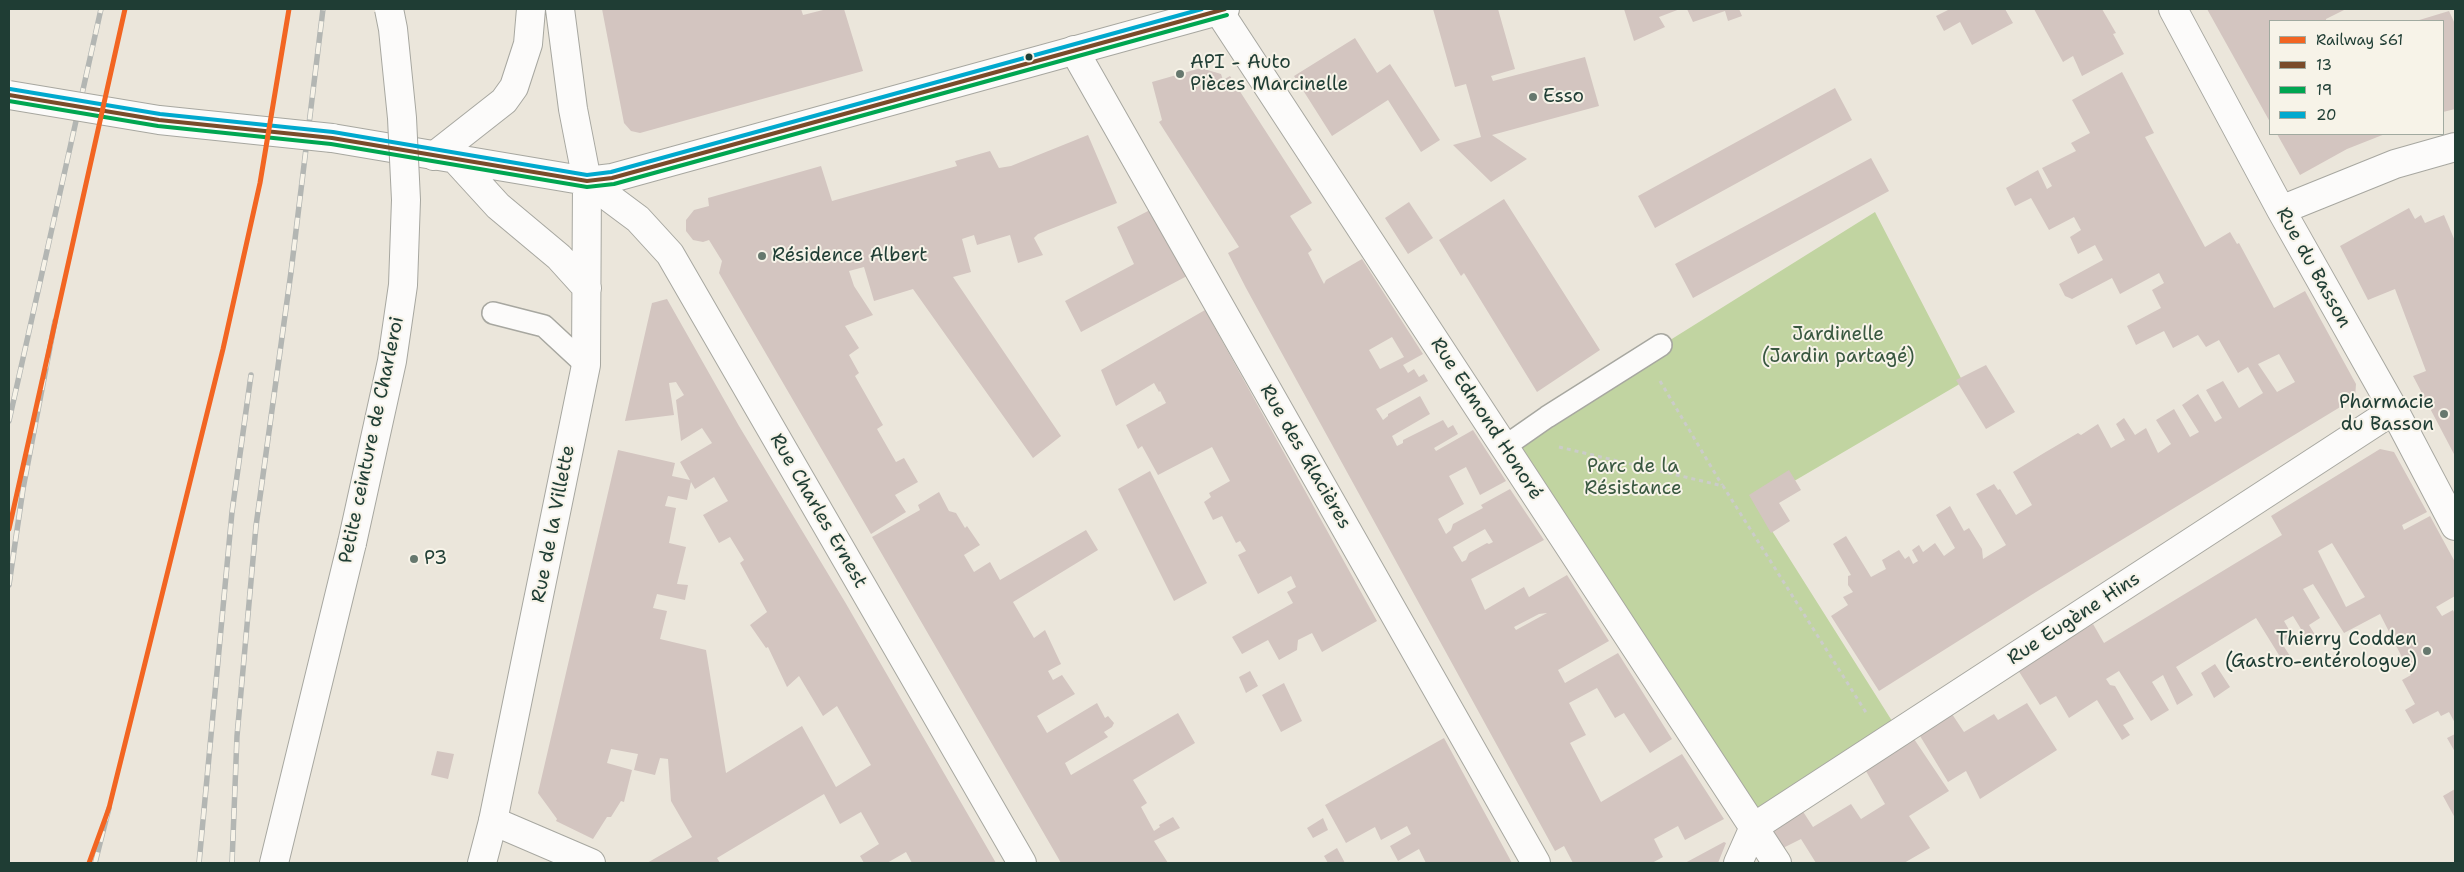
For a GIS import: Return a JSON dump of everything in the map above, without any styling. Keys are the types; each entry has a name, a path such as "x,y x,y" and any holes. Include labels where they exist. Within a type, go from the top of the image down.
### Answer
{"main road":[{"name":"Petite ceinture de Charleroi","path":"274,863 374,448 392,361 403,284 406,200 402,118 393,29 389,9"},
{"path":"445,158 514,87 528,44 531,9"},
{"name":"Rue de la Villette","path":"482,863 493,821 586,365 587,181 574,109 560,9"},
{"path":"9,95 159,120 332,138 587,181 612,178 1220,9"},
{"name":"Rue Edmond Honoré","path":"1220,9 1251,64 1511,442 1777,863"},
{"name":"Rue du Basson","path":"2173,9 2280,210 2394,410 2455,526"},
{"name":"Rue des Glacières","path":"1074,50 1536,863"},
{"path":"2280,210 2395,164 2455,147"},
{"path":"445,158 559,257 587,288"},
{"name":"Rue Charles Ernest","path":"587,181 638,219 670,254 1022,863"},
{"name":"Rue Eugène Hins","path":"1754,827 2394,410"},
{"path":"493,821 591,863"},
{"path":"1738,863 1754,827"}],"lane":[{"path":"492,313 544,326 586,365"},
{"path":"1511,442 1653,351"}],"path":[{"path":"1653,351 1723,486 1885,742"},
{"path":"1511,442 1723,486"}],"green space":[{"name":"Parc de la Résistance","path":"1875,212 1963,382 1755,504 1899,732 1754,827 1504,447 1547,417"}],"building":[{"path":"602,9 801,9 803,15 827,9 844,9 863,71 640,133 631,131 624,123"},
{"path":"1433,9 1498,9 1515,69 1491,76 1493,81 1585,57 1599,106 1492,135 1527,159 1491,182 1453,145 1481,137 1466,84 1455,87"},
{"path":"1624,9 1680,9 1659,17 1665,27 1634,41"},
{"path":"1687,9 1739,9 1742,16 1728,21 1725,11 1693,22"},
{"path":"1950,9 2005,9 2013,23 1972,45 1960,22 1944,31 1936,16"},
{"path":"2034,9 2102,9 2116,33 2113,34 2124,54 2082,76 2073,56 2063,62"},
{"path":"2207,9 2346,9 2326,20 2269,20 2269,120"},
{"path":"2449,11 2455,24 2455,109 2444,112 2444,20 2419,20"},
{"path":"1355,38 1377,73 1390,64 1440,140 1421,152 1388,100 1332,136 1294,76"},
{"path":"1201,68 1221,74 1223,80 1230,76 1312,203 1290,216 1312,250 1308,253 1324,284 1326,280 1362,259 1423,354 1403,365 1408,373 1414,369 1419,377 1424,374 1428,381 1376,409 1383,420 1388,414 1420,396 1430,414 1392,436 1397,446 1403,443 1403,440 1443,420 1448,428 1453,425 1458,434 1434,448 1436,451 1473,430 1506,481 1480,495 1466,467 1449,476 1464,504 1438,519 1446,534 1451,530 1453,524 1483,508 1481,505 1510,489 1544,540 1471,579 1485,610 1524,587 1529,597 1567,575 1609,641 1558,670 1565,683 1618,653 1672,739 1650,753 1624,713 1615,718 1597,688 1569,703 1586,735 1570,743 1601,802 1682,754 1724,819 1685,840 1678,826 1654,839 1663,857 1652,863 1573,863 1564,846 1555,851 1246,288 1228,253 1239,247 1159,122 1162,120 1152,82","holes":["1392,337 1404,357 1380,369 1369,350","1485,529 1493,542 1487,543 1469,553 1466,560 1462,562 1453,547","1547,613 1516,630 1514,627 1539,614"]},
{"path":"2122,72 2154,133 2145,137 2205,247 2230,232 2237,244 2239,243 2274,308 2305,291 2356,384 2355,398 2036,592 1879,691 1831,616 1848,605 1843,597 1853,592 1848,585 1848,576 1851,575 1833,544 1846,536 1871,577 1886,569 1882,560 1899,550 1905,559 1909,556 1913,564 1918,561 1912,550 1919,545 1923,552 1935,543 1944,556 1955,548 1936,515 1950,506 1964,531 1969,528 1982,549 1983,559 2006,545 1976,494 1994,484 1998,490 2000,489 2016,515 2032,505 2013,472 2044,453 2078,433 2081,435 2098,424 2111,448 2125,440 2116,424 2124,418 2135,435 2146,428 2158,453 2171,444 2156,420 2174,409 2190,437 2199,432 2182,405 2198,394 2215,422 2222,418 2206,390 2223,381 2239,408 2263,393 2248,367 2238,373 2219,340 2206,347 2198,335 2173,348 2164,331 2136,345 2127,326 2161,308 2152,290 2164,283 2159,273 2120,294 2112,278 2072,299 2065,296 2059,284 2103,260 2095,245 2078,254 2070,237 2081,230 2074,217 2049,230 2031,198 2015,206 2006,188 2038,170 2047,189 2052,186 2042,168 2076,151 2071,143 2090,133 2072,100","holes":["2279,354 2295,382 2277,392 2258,364"]},
{"path":"1835,88 1852,120 1655,228 1638,196"},
{"path":"1088,135 1117,203 1038,234 1034,238 1043,255 1018,263 1010,235 977,245 974,235 962,239 971,272 953,277 1061,436 1033,458 913,289 874,301 864,267 849,271 854,286 873,315 845,326 859,348 849,355 859,373 855,376 883,425 877,429 896,462 904,458 918,482 895,495 906,512 871,534 719,273 722,261 709,240 703,242 693,240 686,231 686,220 694,210 709,206 708,198 821,166 832,201 957,166 955,161 990,151 999,168 1011,166"},
{"path":"2278,135 2382,135 2347,149 2300,175"},
{"path":"1871,158 1889,191 1693,298 1675,264"},
{"path":"1504,199 1600,350 1537,392 1464,273 1461,276 1439,240"},
{"path":"1409,202 1433,238 1408,254 1385,218"},
{"path":"2409,208 2415,219 2421,215 2425,223 2444,215 2455,241 2455,456 2413,376 2426,371 2395,289 2368,300 2340,246"},
{"path":"1150,210 1187,276 1081,332 1065,301 1134,264 1117,227"},
{"path":"667,299 739,426 845,602 996,863 912,863 906,852 887,863 864,863 860,856 879,844 861,812 840,824 824,794 717,858 720,863 647,863 692,837 671,801 668,759 660,758 655,775 634,770 638,754 611,749 607,763 632,770 624,802 621,801 611,817 607,817 593,839 556,821 557,819 538,793 618,450 675,463 672,476 690,480 680,462 712,443 702,428 681,441 676,400 684,395 676,382 669,383 674,415 625,421 652,303","holes":["714,477 728,501 703,515 719,543 730,537 744,560 740,563 767,612 750,625 766,648 768,647 787,687 799,676 823,716 837,706 871,765 836,787 802,726 726,773 706,650 660,639 667,611 653,608 657,594 685,600 688,585 677,584 686,547 669,543 676,508 665,506 668,496 687,500 691,482 695,489"]},
{"path":"1205,310 1377,621 1322,652 1312,633 1298,640 1297,650 1279,660 1268,640 1242,654 1232,637 1293,603 1287,592 1296,587 1291,576 1258,594 1238,555 1246,551 1240,541 1236,543 1222,516 1213,520 1204,502 1211,497 1209,493 1230,481 1212,447 1158,475 1142,446 1138,449 1126,425 1166,403 1160,391 1154,383 1116,406 1101,370"},
{"path":"1986,365 2015,412 1986,429 1956,380"},
{"path":"2380,449 2394,452 2427,512 2402,525 2404,530 2430,516 2455,562 2455,596 2436,607 2442,616 2453,610 2455,614 2455,723 2449,712 2441,716 2438,711 2413,724 2405,710 2415,704 2402,680 2411,675 2380,614 2344,633 2313,584 2303,589 2320,618 2309,625 2317,638 2309,642 2293,616 2284,621 2292,635 2281,642 2290,656 2282,660 2256,618 2176,667 2193,695 2177,705 2163,675 2152,682 2169,710 2151,721 2119,671 2106,679 2110,685 2115,686 2134,719 2123,725 2130,735 2122,740 2097,700 2069,718 2056,696 2040,705 2018,670 2093,624 2104,643 2282,535 2271,516","holes":["2332,543 2365,597 2346,607 2318,551"]},
{"path":"1789,470 1801,490 1779,503 1790,521 1771,533 1749,495"},
{"path":"1150,471 1207,583 1174,601 1118,489"},
{"path":"939,492 949,511 956,513 965,528 967,526 980,545 964,555 974,572 990,562 1000,580 1086,530 1098,550 1013,602 1034,638 1045,630 1061,664 1048,671 1053,680 1062,675 1075,694 1037,716 1047,733 1097,703 1105,718 1108,716 1114,723 1112,727 1104,732 1108,737 1065,763 1071,775 1178,713 1195,743 1133,780 1147,803 1141,807 1154,831 1160,827 1159,825 1173,817 1180,828 1154,841 1168,863 1061,863 872,537 920,510 918,505"},
{"path":"2215,664 2230,687 2214,698 2201,673"},
{"path":"1250,671 1258,686 1246,693 1239,677"},
{"path":"1284,683 1302,721 1281,732 1262,695"},
{"path":"2027,703 2057,750 1980,799 1966,771 1948,782 1917,731 1950,711 1964,732 1994,714 1998,720"},
{"path":"2455,734 2455,752 2447,738"},
{"path":"1912,736 1949,791 1909,816 1930,848 1904,863 1816,863 1801,839 1783,848 1772,828 1802,810 1813,827 1851,804 1861,819 1885,804 1863,766"},
{"path":"1444,738 1512,863 1426,863 1419,849 1398,861 1390,846 1411,834 1407,826 1381,840 1375,827 1346,843 1325,805"},
{"path":"437,751 454,754 448,779 431,775"},
{"path":"2455,789 2455,818 2443,796"},
{"path":"1323,818 1328,830 1313,838 1307,828"},
{"path":"1724,842 1726,843 1718,863 1685,863"},
{"path":"1337,848 1345,863 1328,863 1324,856"}],"railway":[{"path":"9,421 101,9"},
{"path":"232,863 237,736 256,526 291,272 323,9"},
{"path":"9,585 23,489 55,321"},
{"path":"199,863 232,512 251,375"},
{"path":"95,863 109,808"}],"rail line":[{"name":"S61","path":"9,529 125,9"},
{"name":"S61","path":"89,863 109,808 223,349 260,183 289,9"}],"transit line":[{"name":"20","path":"10,89 160,114 333,132 587,175 611,172 1202,9"},
{"name":"13","path":"9,95 159,120 332,138 587,181 612,178 1225,9"},
{"name":"19","path":"9,101 158,126 331,144 587,187 614,184 1227,15"}],"place":[{"name":"API - Auto Pièces Marcinelle","path":"1180,74"},
{"name":"Esso","path":"1533,97"},
{"name":"Résidence Albert","path":"762,256"},
{"name":"Pharmacie du Basson","path":"2444,414"},
{"name":"P3","path":"414,559"},
{"name":"Thierry Codden (Gastro-entérologue)","path":"2427,651"}],"park label":[{"name":"Jardinelle (Jardin partagé)","path":"1838,346"}]}
